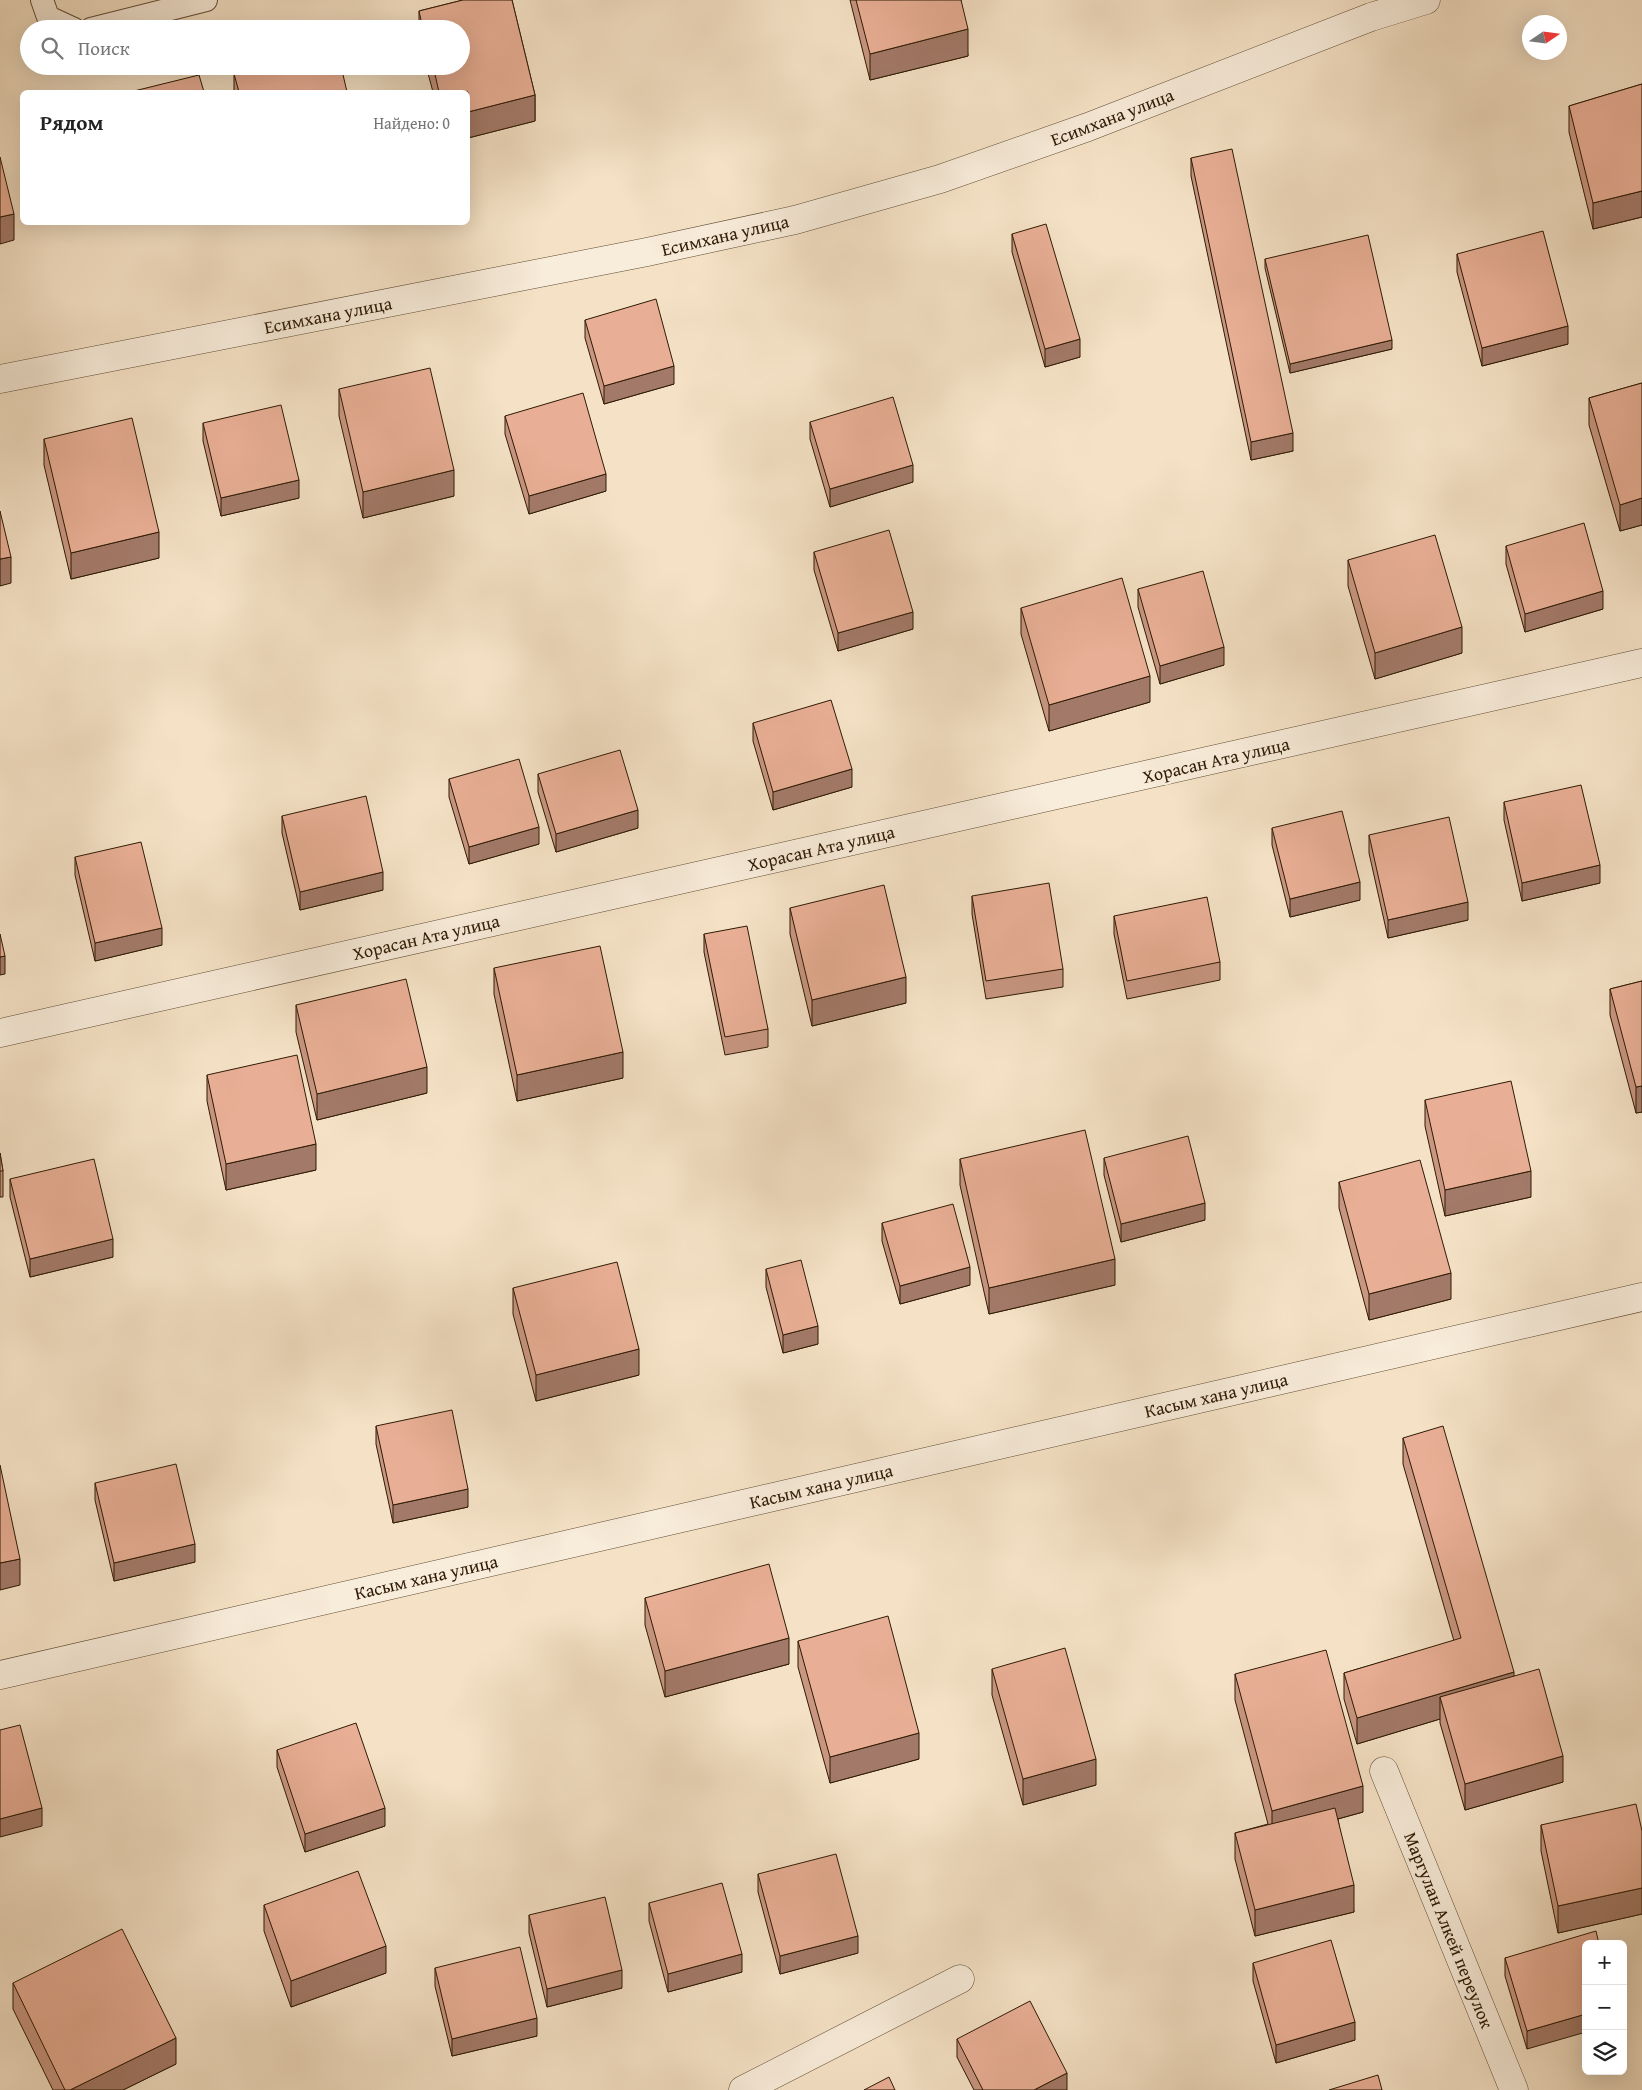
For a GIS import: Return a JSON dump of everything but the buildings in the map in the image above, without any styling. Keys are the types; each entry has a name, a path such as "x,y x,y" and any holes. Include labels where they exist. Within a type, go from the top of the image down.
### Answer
{"street":[{"name":"Есимхана улица","path":"0,379 647,252 795,220 940,179 1088,126 1369,9 1426,0"},
{"name":"Хорасан Ата улица","path":"0,1033 1642,663"},
{"name":"Касым хана улица","path":"0,1675 1642,1297"},
{"name":"Маргулан Алкей переулок","path":"1384,1771 1514,2090"},
{"path":"744,2090 960,1979"}],"lane":[{"path":"42,0 48,18 53,20"},
{"path":"126,20 206,0"}]}
